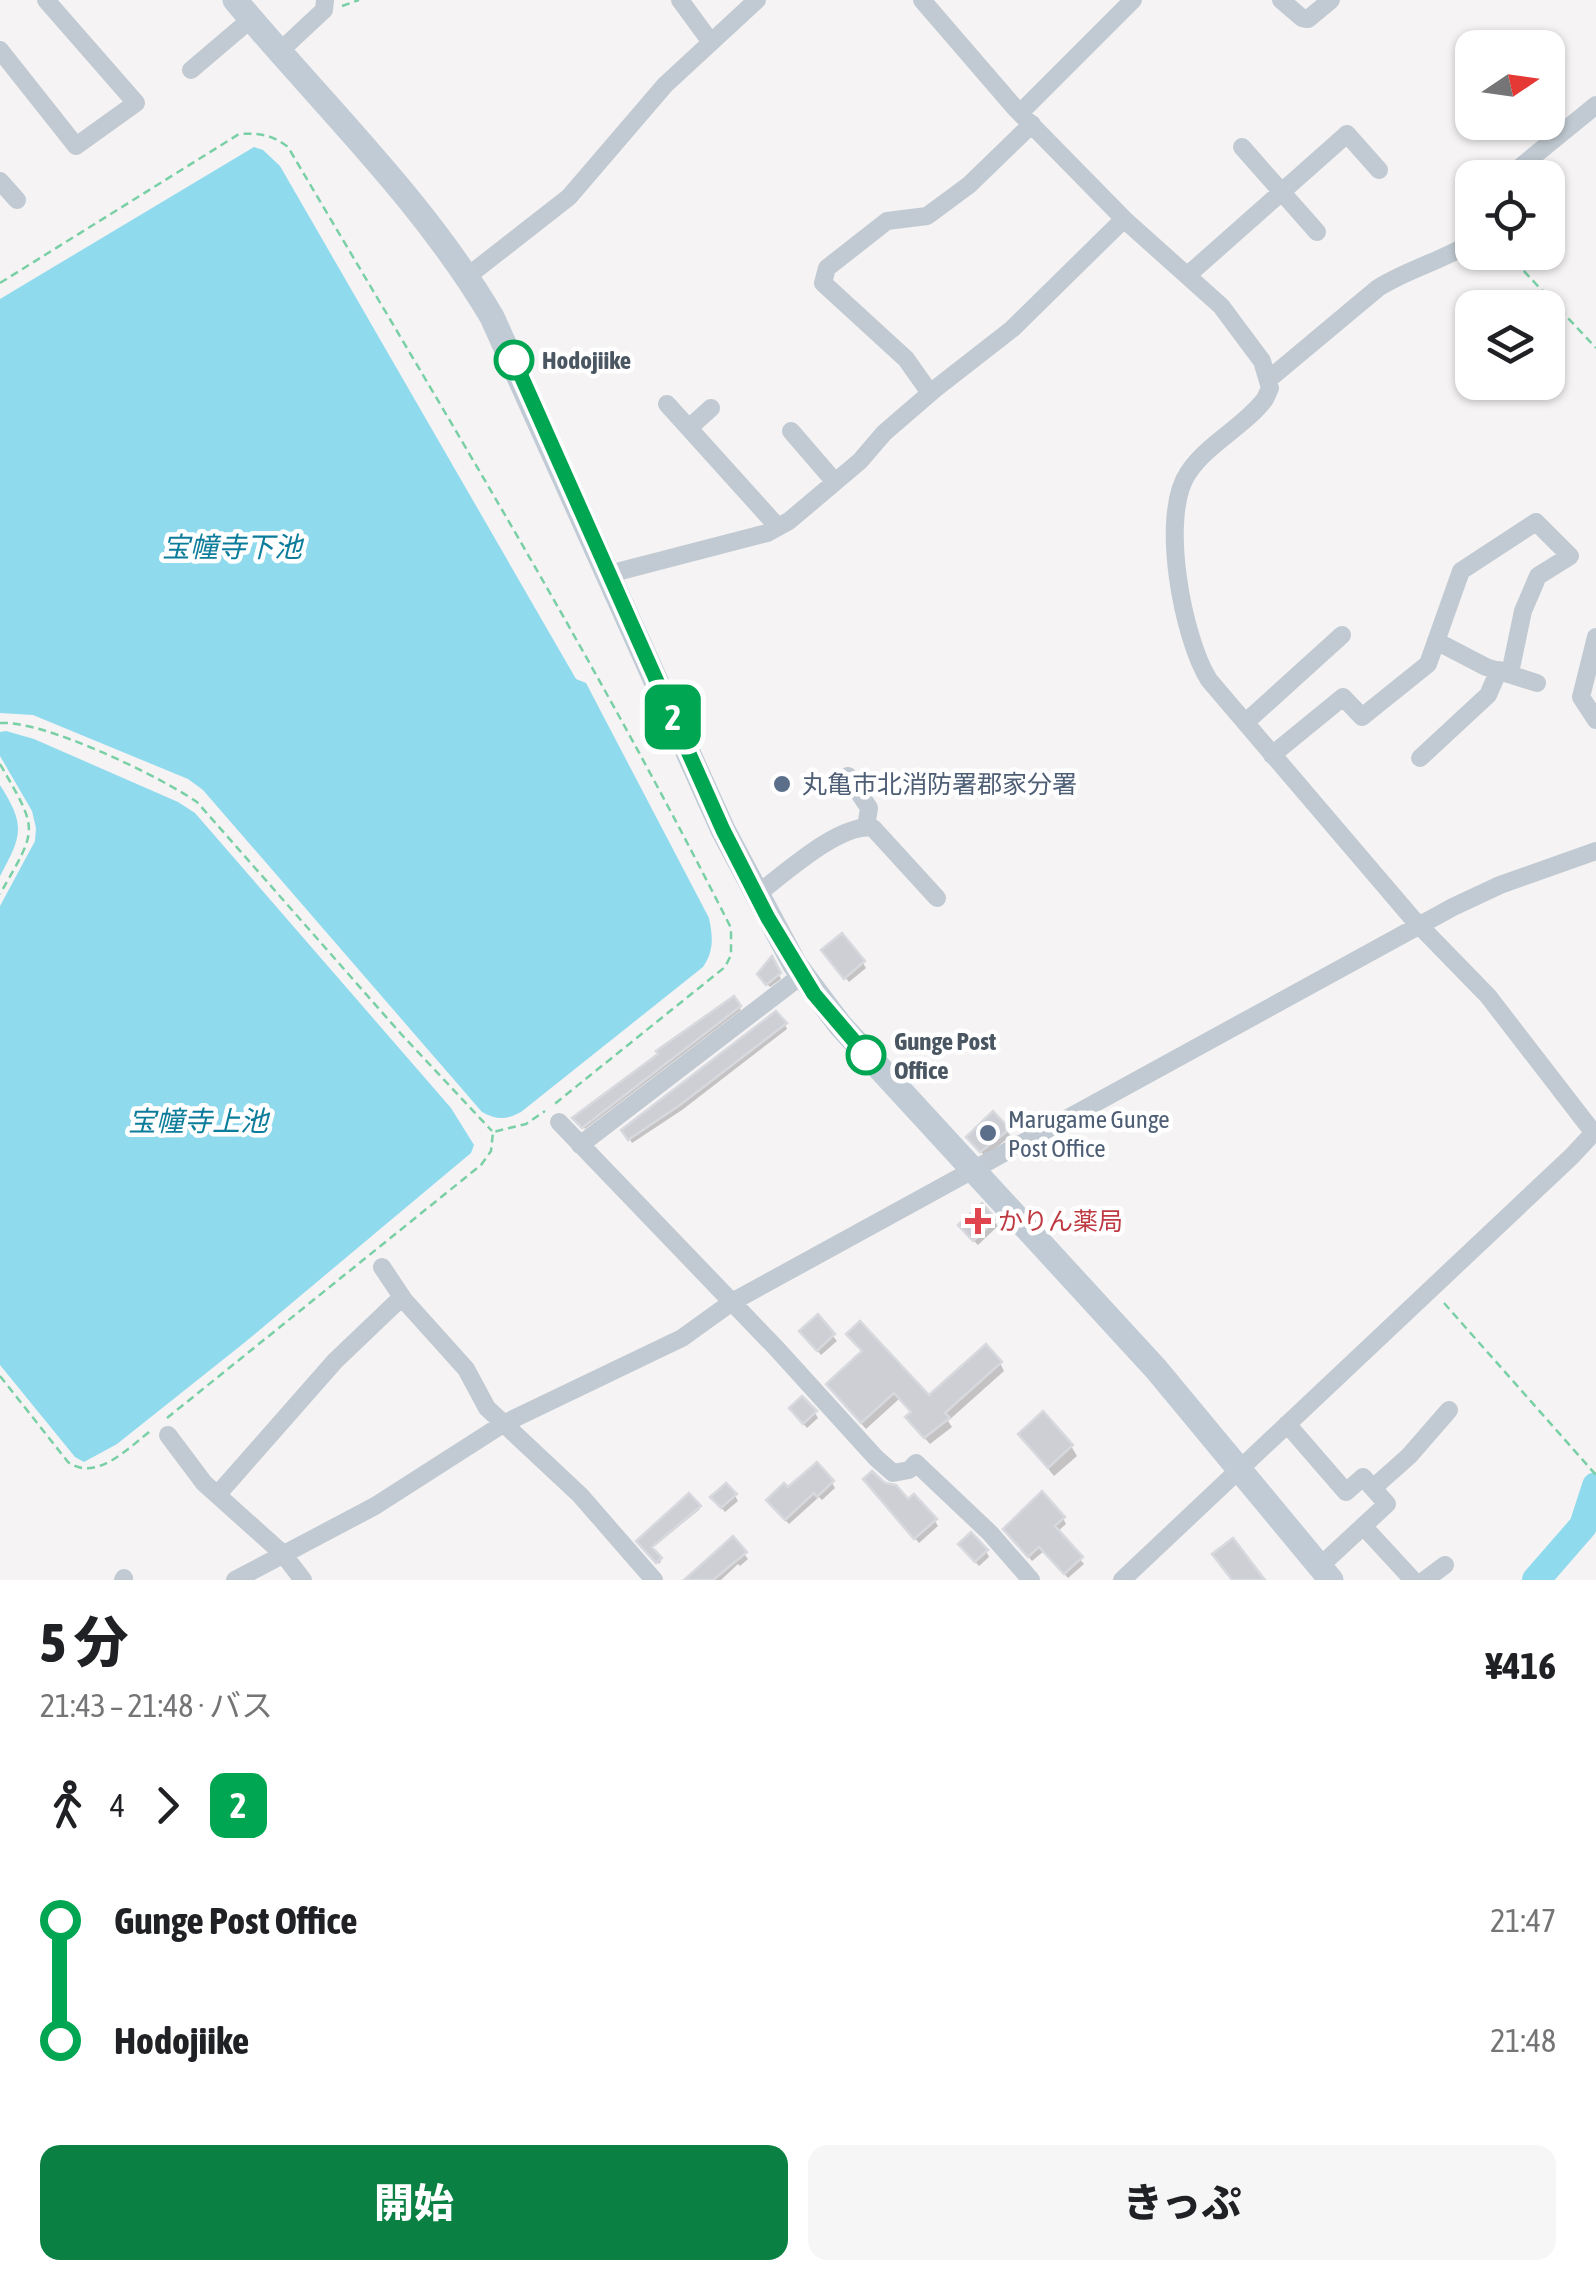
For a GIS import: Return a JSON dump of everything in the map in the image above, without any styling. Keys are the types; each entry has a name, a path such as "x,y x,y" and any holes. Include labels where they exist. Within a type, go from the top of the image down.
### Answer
{"street":[{"path":"0,50 76,146 136,103 46,0"},
{"path":"280,51 324,10 325,0"},
{"path":"680,0 710,41"},
{"path":"468,276 569,197 666,85 757,0"},
{"path":"922,0 1026,119 1124,219 1189,274 1262,361 1270,388 1262,404 1194,465 1176,501 1185,628 1194,654 1209,680 1272,755 1420,926 1488,996 1595,1131 1122,1580"},
{"path":"930,392 906,359 823,283 827,268 887,221 927,216 969,185 1133,0"},
{"path":"1281,0 1308,20 1331,0"},
{"path":"192,70 243,9 430,225 468,276 514,360 723,830 802,976 840,1025 1156,1369 1325,1574 1386,1504 1364,1477 1346,1492 1287,1424"},
{"path":"1529,160 1596,105"},
{"path":"1189,274 1347,134 1379,170"},
{"path":"1242,147 1317,232"},
{"path":"0,181 17,200"},
{"path":"609,574 778,527 835,482 930,392 1012,329 1124,219"},
{"path":"1269,378 1378,288 1455,253"},
{"path":"667,404 778,527"},
{"path":"689,428 711,408"},
{"path":"791,431 835,482"},
{"path":"1272,755 1343,696 1362,717 1428,664 1461,571 1536,522 1570,556 1538,576 1504,672 1488,694 1420,758"},
{"path":"1246,722 1342,635"},
{"path":"1596,638 1581,697 1596,720"},
{"path":"1436,641 1536,683"},
{"path":"848,776 870,808 866,827"},
{"path":"756,895 814,851 860,826 873,828 937,898"},
{"path":"236,1580 375,1506 503,1424 682,1338 732,1302 1420,926 1500,885 1596,851"},
{"path":"580,1145 802,976"},
{"path":"559,1122 893,1473 909,1470 916,1464 990,1532 1032,1580"},
{"path":"382,1267 402,1297 466,1369 487,1408 580,1496 654,1580"},
{"path":"218,1494 335,1361 402,1297"},
{"path":"1373,1488 1408,1456 1448,1410"},
{"path":"168,1434 204,1482 283,1554 304,1580"},
{"path":"1364,1526 1412,1580"},
{"path":"1425,1580 1445,1565"}],"path":[{"path":"0,282 239,134 259,133 276,138 288,147 518,534 731,928 732,955 724,966 548,1109 526,1124 493,1132"},
{"path":"1523,270 1596,348"},
{"path":"0,723 39,727 164,781 198,802 402,1035 493,1132 491,1151 481,1166 186,1405 96,1468 77,1468 68,1462 0,1376"},
{"path":"0,764 31,826 29,843 0,894"},
{"path":"1445,1305 1596,1475"}],"water":[{"name":"宝幢寺下池","path":"254,147 280,166 576,679 586,683 709,918 712,944 703,967 511,1116 497,1118 482,1112 203,790 188,779 33,715 0,713 0,299"},
{"name":"宝幢寺上池","path":"0,732 34,739 195,813 451,1108 474,1145 471,1153 244,1343 117,1444 84,1462 75,1457 0,1365 0,906 35,841 36,828 32,811 0,756"},
{"path":"0,785 14,811 18,830 0,876"}],"building":[{"path":"842,933 865,961 844,979 821,950"},
{"path":"772,956 781,973 766,985 757,974"},
{"path":"734,996 741,1006 582,1128 572,1118 658,1054 656,1051"},
{"path":"776,1011 787,1023 628,1140 621,1130"},
{"path":"993,1111 1010,1129 980,1152 966,1137"},
{"name":"かりん薬局","path":"982,1203 996,1219 973,1241 958,1225"},
{"path":"818,1314 835,1334 817,1351 799,1331"},
{"path":"860,1321 929,1395 986,1344 1002,1362 945,1413 950,1418 924,1438 905,1417 911,1412 894,1393 861,1423 826,1384 862,1351 846,1334"},
{"path":"802,1396 817,1411 803,1424 789,1408"},
{"path":"1043,1411 1073,1445 1048,1468 1018,1434"},
{"path":"817,1462 834,1481 817,1497 814,1493 785,1520 766,1500"},
{"path":"872,1471 885,1483 896,1485 908,1499 914,1494 937,1519 914,1539 863,1479"},
{"path":"726,1483 737,1494 721,1508 710,1497"},
{"path":"1042,1491 1065,1517 1055,1526 1083,1557 1064,1574 1039,1547 1028,1557 1003,1529"},
{"path":"689,1493 701,1506 652,1547 662,1558 656,1563 636,1541"},
{"path":"971,1532 988,1550 975,1562 958,1544"},
{"path":"733,1536 747,1552 713,1580 684,1580"},
{"path":"1233,1538 1265,1580 1232,1580 1212,1554"}],"waterway":[{"path":"1536,1580 1583,1526 1596,1486"}],"bus line":[{"name":"2","path":"514,360 723,830 795,966 866,1055"}],"place":[{"name":"Hodojiike","path":"514,360"},
{"name":"丸亀市北消防署郡家分署","path":"782,784"},
{"name":"Gunge Post Office","path":"866,1055"},
{"name":"Marugame Gunge Post Office","path":"988,1133"},
{"name":"かりん薬局","path":"978,1221"}]}
